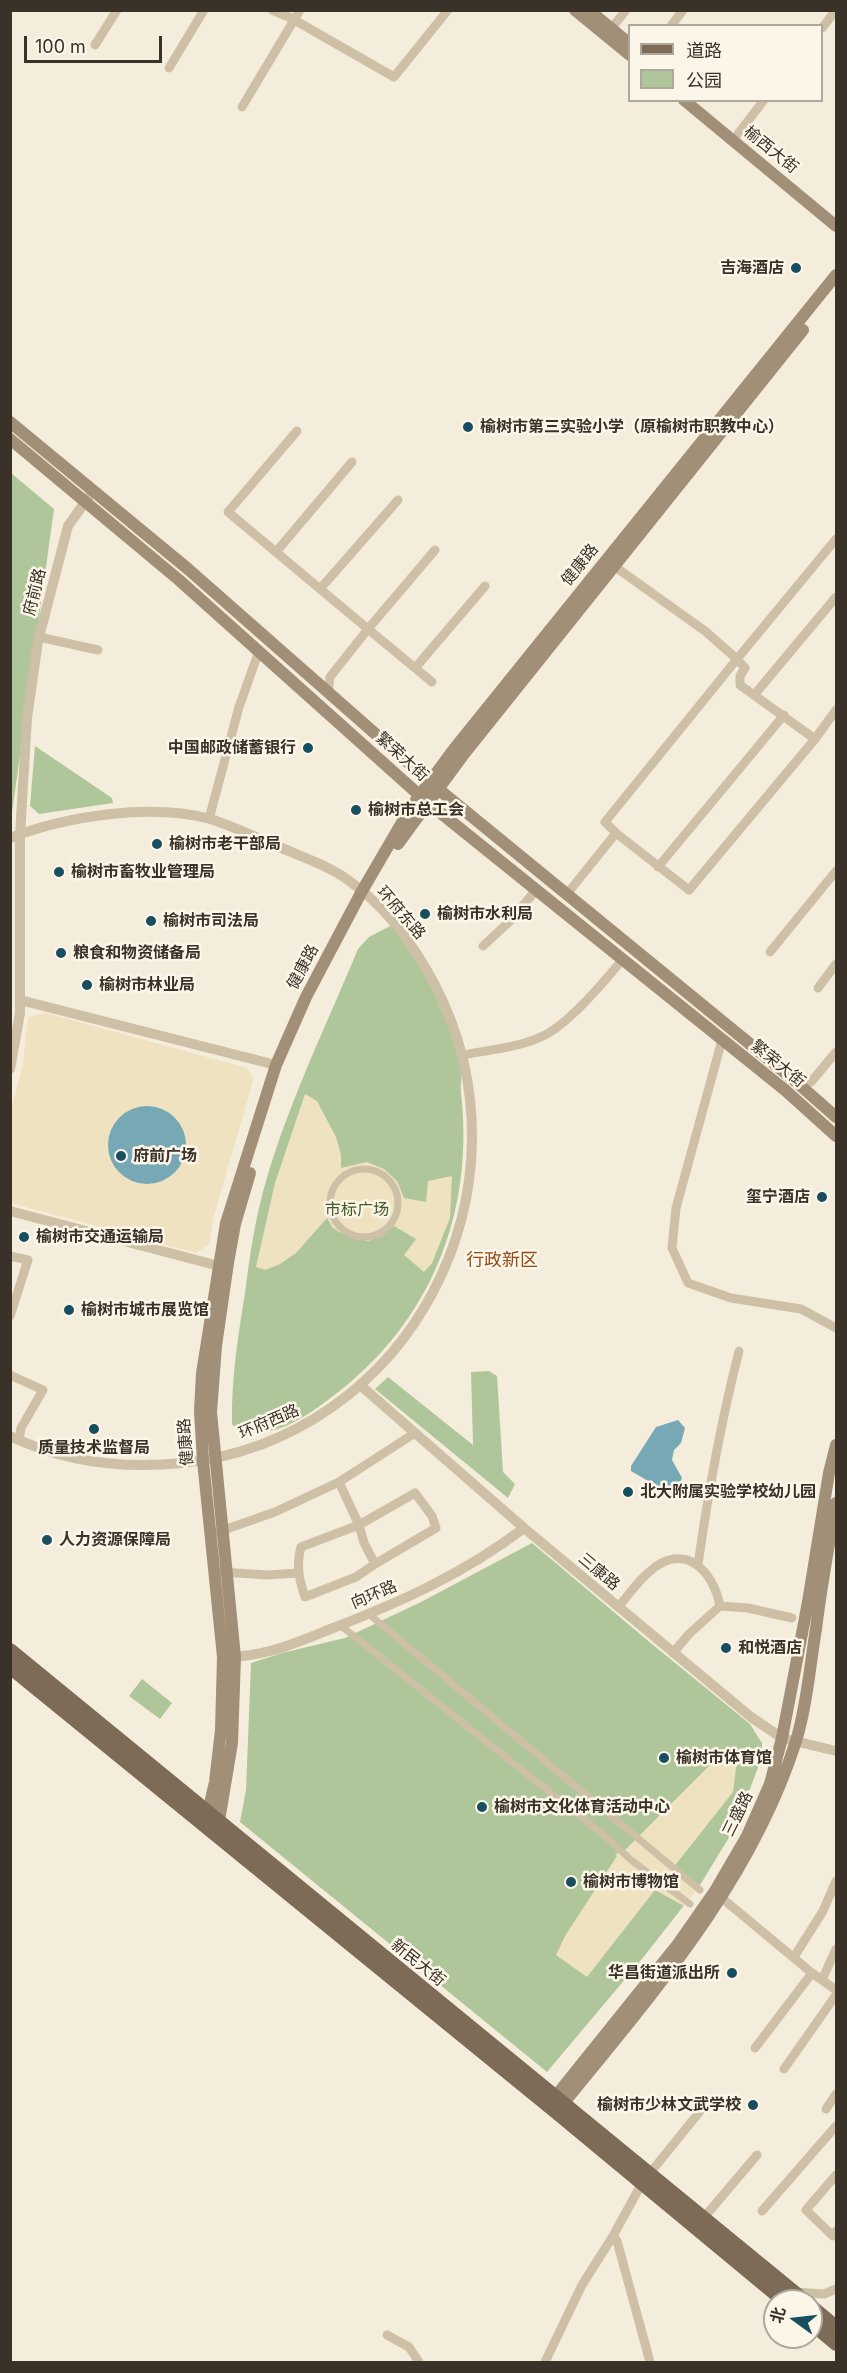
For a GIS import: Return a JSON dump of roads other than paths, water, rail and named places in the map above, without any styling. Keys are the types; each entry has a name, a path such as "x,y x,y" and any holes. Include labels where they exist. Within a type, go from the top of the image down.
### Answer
{"main road":[{"path":"575,10 628,53"},
{"path":"589,10 628,42"},
{"name":"榆西大街","path":"686,102 837,226"},
{"name":"榆西大街","path":"699,102 837,216"},
{"name":"健康路","path":"210,1822 232,1743 229,1657 209,1460 200,1411 202,1373 226,1223 276,1065 306,997 423,799 837,275"},
{"name":"健康路","path":"433,785 614,566 837,288"},
{"name":"繁荣大街","path":"10,422 94,490 433,785 837,1117"},
{"name":"繁荣大街","path":"10,439 179,580 423,799 722,1040 837,1136"},
{"name":"健康路","path":"209,1460 216,1346 235,1224 276,1086 295,1036 365,894"},
{"name":"三盛路","path":"718,1895 770,1784 782,1738 808,1602 829,1473 837,1445"},
{"path":"556,2104 670,1971 702,1928 718,1895 745,1859 768,1813 796,1742 837,1503"},
{"name":"新民大街","path":"10,1650 210,1822"},
{"name":"新民大街","path":"10,1667 210,1822 780,2289"},
{"path":"823,2316 837,2327"},
{"path":"823,2333 837,2344"}],"street":[{"path":"95,45 117,10"},
{"path":"169,68 204,10"},
{"path":"272,10 294,20 394,77 448,10"},
{"path":"242,106 300,10"},
{"path":"611,29 626,10"},
{"path":"672,24 683,10"},
{"path":"823,27 836,10"},
{"path":"738,134 762,102"},
{"path":"297,431 228,512 432,682"},
{"path":"276,552 352,462"},
{"name":"府前路","path":"10,1069 20,1000 15,837 27,718 39,637 68,526 94,490"},
{"path":"320,589 398,500"},
{"path":"837,539 605,822 688,890 837,710"},
{"path":"328,692 330,677 435,550"},
{"path":"614,566 705,632 737,659 745,668 740,676 740,685 815,739"},
{"path":"416,668 485,586"},
{"path":"755,694 837,597"},
{"path":"39,637 98,650"},
{"path":"209,819 230,734 259,651"},
{"path":"658,867 783,715"},
{"name":"环府东路","path":"15,837 57,823 115,814 172,814 209,819 325,868 345,878 365,894 402,933 425,966 444,1002 462,1055 468,1081 472,1121 472,1162 466,1203 456,1242"},
{"path":"567,894 616,833"},
{"path":"770,952 837,871"},
{"path":"483,946 510,921 536,890"},
{"path":"462,1055 544,1036 598,989 622,960"},
{"path":"818,988 837,964"},
{"path":"20,1000 276,1065"},
{"path":"722,1040 676,1208 672,1248 688,1283 731,1298 801,1309 837,1328"},
{"path":"811,1082 837,1052"},
{"path":"362,1169 373,1170 382,1174 395,1190 396,1211 386,1228 377,1234 357,1236 339,1226 333,1218 330,1199 332,1190 344,1175 362,1169"},
{"path":"10,1211 219,1266"},
{"name":"环府西路","path":"15,1438 68,1457 112,1464 158,1466 209,1460 249,1449 298,1428 341,1401 396,1349 420,1316 440,1281 456,1242"},
{"path":"10,1256 28,1260 10,1316"},
{"path":"698,1565 720,1428 739,1351"},
{"path":"10,1375 43,1390 15,1438"},
{"name":"三康路","path":"360,1385 524,1528 751,1717 782,1738 837,1751"},
{"path":"216,1533 275,1512 339,1482 416,1433"},
{"path":"339,1482 375,1564"},
{"path":"415,1493 432,1516 436,1528 356,1577 305,1597 298,1574 301,1547 359,1525 415,1493"},
{"name":"向环路","path":"229,1657 274,1652 370,1615 438,1584 490,1554 524,1528"},
{"path":"618,1607 650,1571 674,1559 698,1565 708,1573 717,1589 720,1606"},
{"path":"220,1572 298,1574"},
{"path":"673,1653 720,1606 748,1608 792,1618"},
{"path":"370,1615 700,1890"},
{"path":"340,1626 690,1904"},
{"path":"794,1957 823,1911 837,1881"},
{"path":"718,1895 837,1993 784,2069"},
{"path":"822,1980 837,1949"},
{"path":"755,2048 812,1973"},
{"path":"826,2109 837,2094"},
{"path":"545,2362 582,2285 646,2178 705,2105"},
{"path":"762,2211 837,2126"},
{"path":"699,2222 757,2155"},
{"path":"837,2175 806,2210 832,2236 837,2232"},
{"path":"613,2236 617,2241 650,2362"},
{"path":"387,2335 409,2347 419,2362"}],"water":[{"path":"147,1106 162,1109 175,1117 183,1130 186,1145 183,1160 175,1173 162,1181 147,1184 132,1181 119,1173 111,1160 108,1145 111,1130 119,1117 132,1109"},
{"path":"678,1420 685,1428 681,1443 674,1450 672,1460 682,1478 674,1496 631,1471 631,1466 656,1427"}],"place":[{"name":"吉海酒店","path":"796,268"},
{"name":"榆树市第三实验小学（原榆树市职教中心）","path":"468,427"},
{"name":"中国邮政储蓄银行","path":"308,748"},
{"name":"榆树市总工会","path":"356,810"},
{"name":"榆树市老干部局","path":"157,844"},
{"name":"榆树市畜牧业管理局","path":"59,872"},
{"name":"榆树市水利局","path":"425,914"},
{"name":"榆树市司法局","path":"151,921"},
{"name":"粮食和物资储备局","path":"61,953"},
{"name":"榆树市林业局","path":"87,985"},
{"name":"府前广场","path":"121,1156"},
{"name":"玺宁酒店","path":"822,1197"},
{"name":"榆树市交通运输局","path":"24,1237"},
{"name":"榆树市城市展览馆","path":"69,1310"},
{"name":"质量技术监督局","path":"94,1429"},
{"name":"北大附属实验学校幼儿园","path":"628,1492"},
{"name":"人力资源保障局","path":"47,1540"},
{"name":"和悦酒店","path":"726,1648"},
{"name":"榆树市体育馆","path":"664,1758"},
{"name":"榆树市文化体育活动中心","path":"482,1807"},
{"name":"榆树市博物馆","path":"571,1882"},
{"name":"华昌街道派出所","path":"732,1973"},
{"name":"榆树市少林文武学校","path":"753,2105"}],"district":[{"name":"行政新区","path":"502,1261"}],"park label":[{"name":"市标广场","path":"357,1210"}]}
